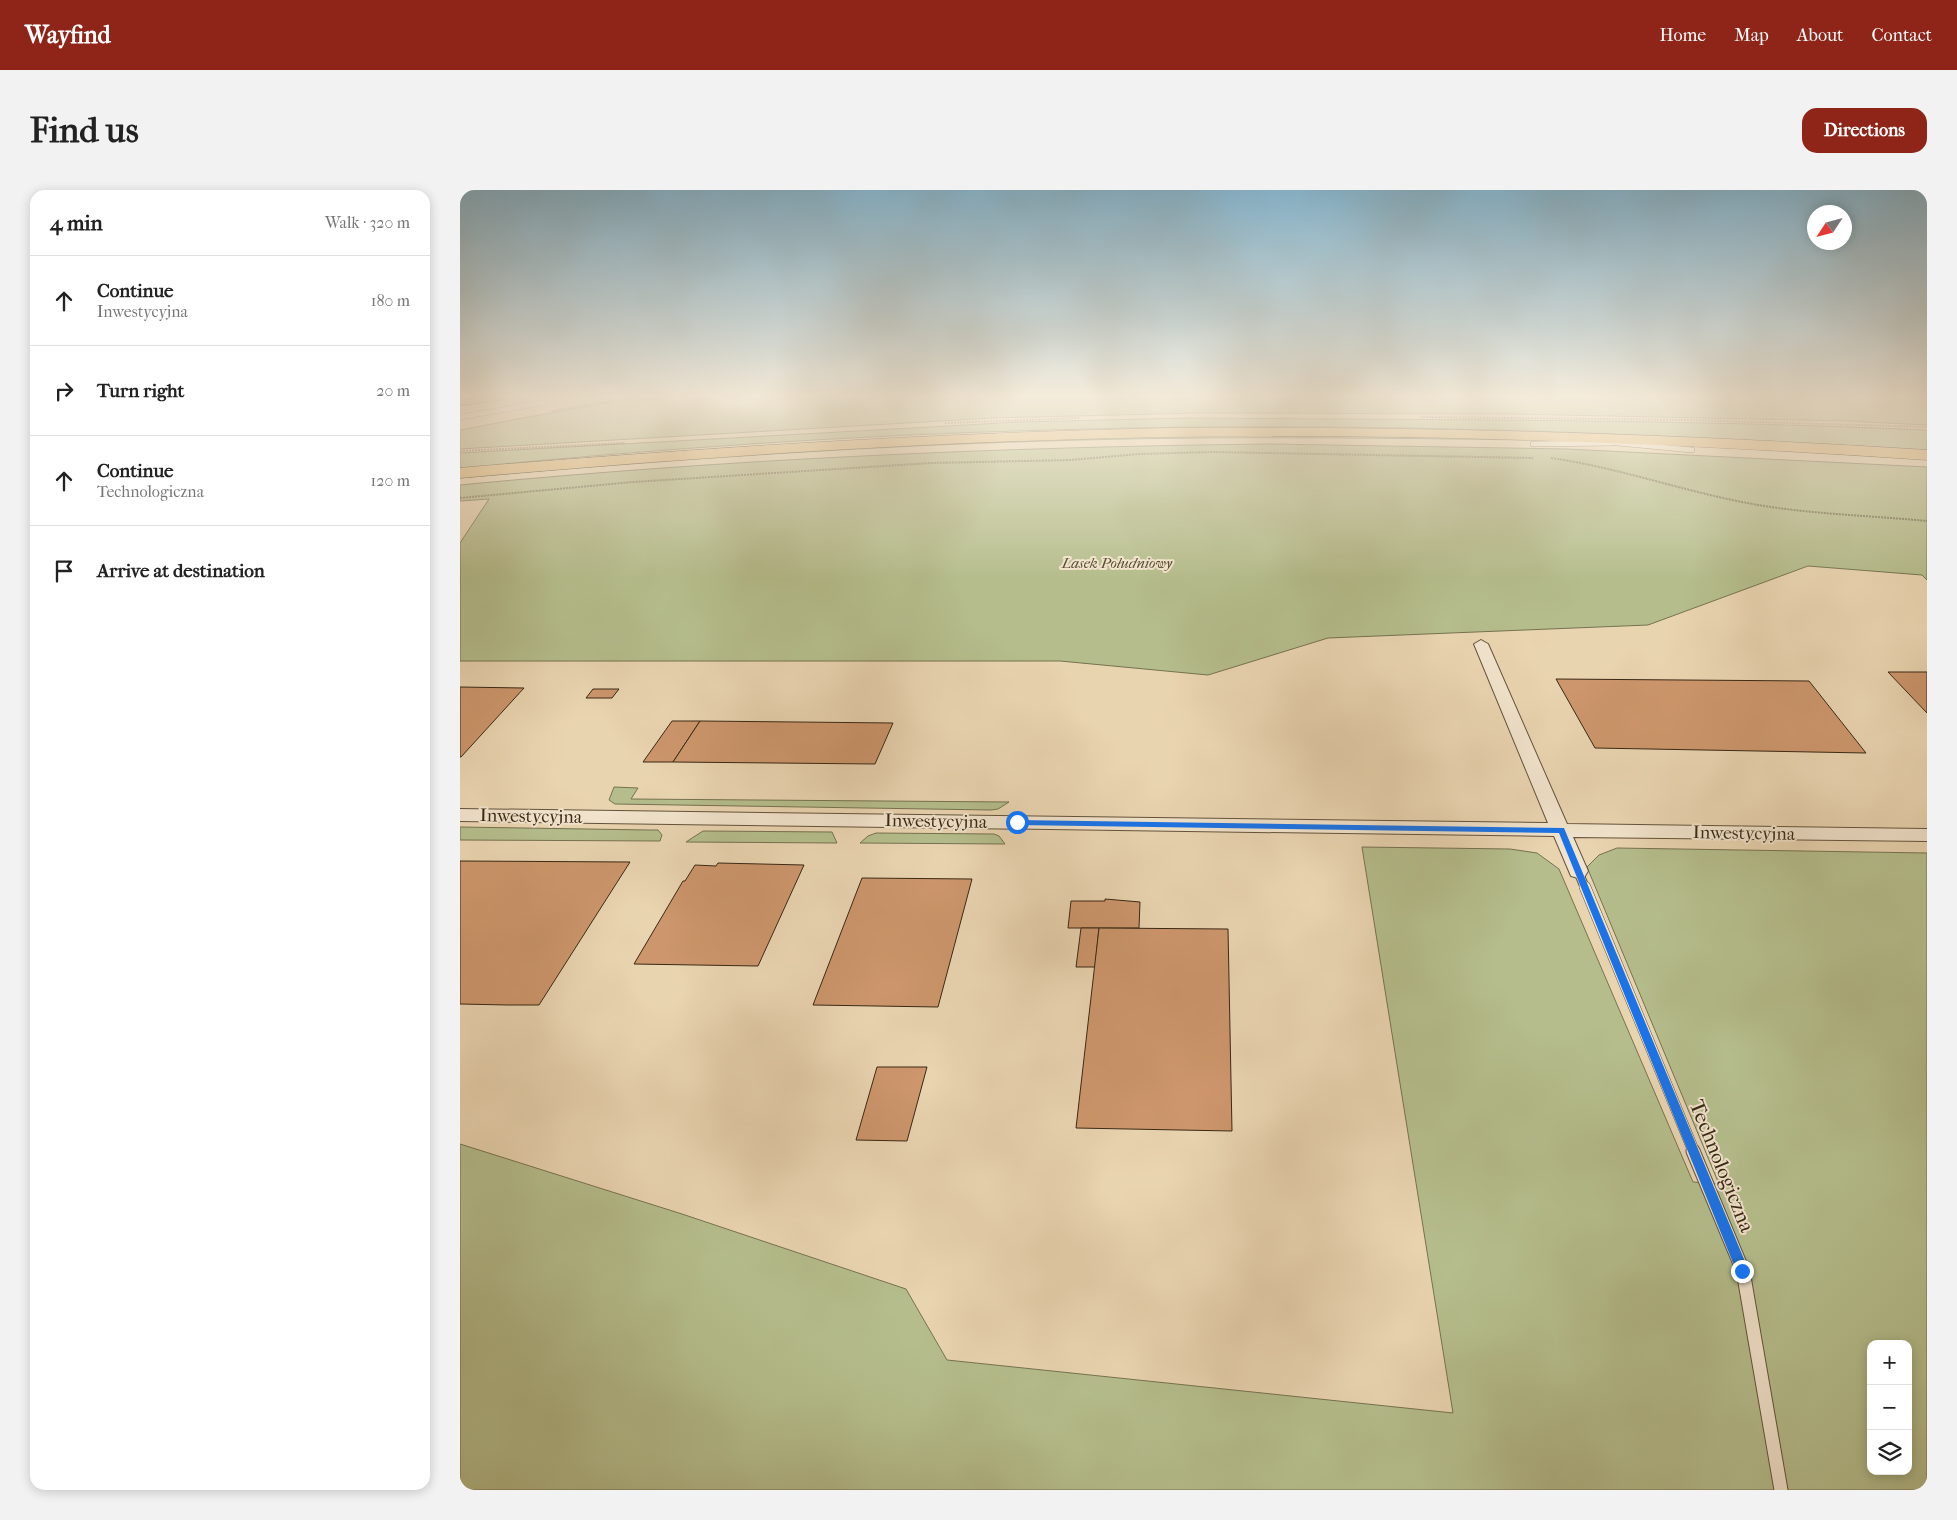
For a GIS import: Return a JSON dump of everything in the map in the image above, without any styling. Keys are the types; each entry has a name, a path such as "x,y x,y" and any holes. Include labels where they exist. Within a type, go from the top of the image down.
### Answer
{"highway":[{"path":"460,473 648,458"},
{"path":"460,481 690,463 786,458"},
{"path":"1853,458 1927,463"}],"street":[{"path":"1481,644 1578,871"},
{"name":"Inwestycyjna","path":"460,815 1927,835"}],"lane":[{"name":"Technologiczna","path":"1578,871 1742,1271 1781,1490"}],"path":[{"path":"460,498 633,482 931,463 1097,458"},
{"path":"1550,458 1587,464 1736,501 1770,507 1927,521"}],"green space":[{"path":"460,458 577,458 460,468"},
{"path":"701,458 718,458 460,478 460,476"},
{"name":"Lasek Południowy","path":"831,458 1740,458 1927,467 1927,580 1922,575 1808,566 1648,625 1328,638 1208,675 1060,661 460,661 460,543 489,499 460,501 460,485 763,461"},
{"path":"614,787 638,788 631,799 1009,802 998,809 991,810 615,804 609,800"},
{"path":"460,827 658,830 662,835 660,841 460,840"},
{"path":"703,831 832,832 837,843 686,842"},
{"path":"876,833 994,834 999,836 1005,844 860,843 868,836"},
{"path":"1362,847 1510,849 1537,853 1559,869 1693,1182 1719,1184 1587,867 1599,855 1617,848 1927,853 1927,1490 460,1490 460,1144 682,1214 906,1289 947,1360 1453,1413"}],"building":[{"path":"1888,672 1927,672 1927,713"},
{"path":"1556,679 1809,681 1866,753 1595,748"},
{"path":"460,687 524,688 461,757 460,757"},
{"path":"593,689 619,689 612,698 586,698"},
{"path":"672,721 700,721 673,762 643,762"},
{"path":"700,721 893,723 875,764 673,762"},
{"path":"460,861 630,862 539,1005 508,1005 460,1004"},
{"path":"718,863 804,865 758,966 634,964 683,881 685,881 695,865 716,866"},
{"path":"862,878 972,879 938,1007 813,1005"},
{"path":"1105,899 1140,902 1139,928 1068,928 1071,901 1105,901"},
{"path":"1081,928 1099,928 1095,967 1076,967"},
{"path":"1099,928 1228,929 1232,1131 1076,1128"},
{"path":"877,1067 927,1067 907,1141 856,1140"}],"route":[{"path":"1017,822 1562,830 1729,1235 1742,1271"}]}
